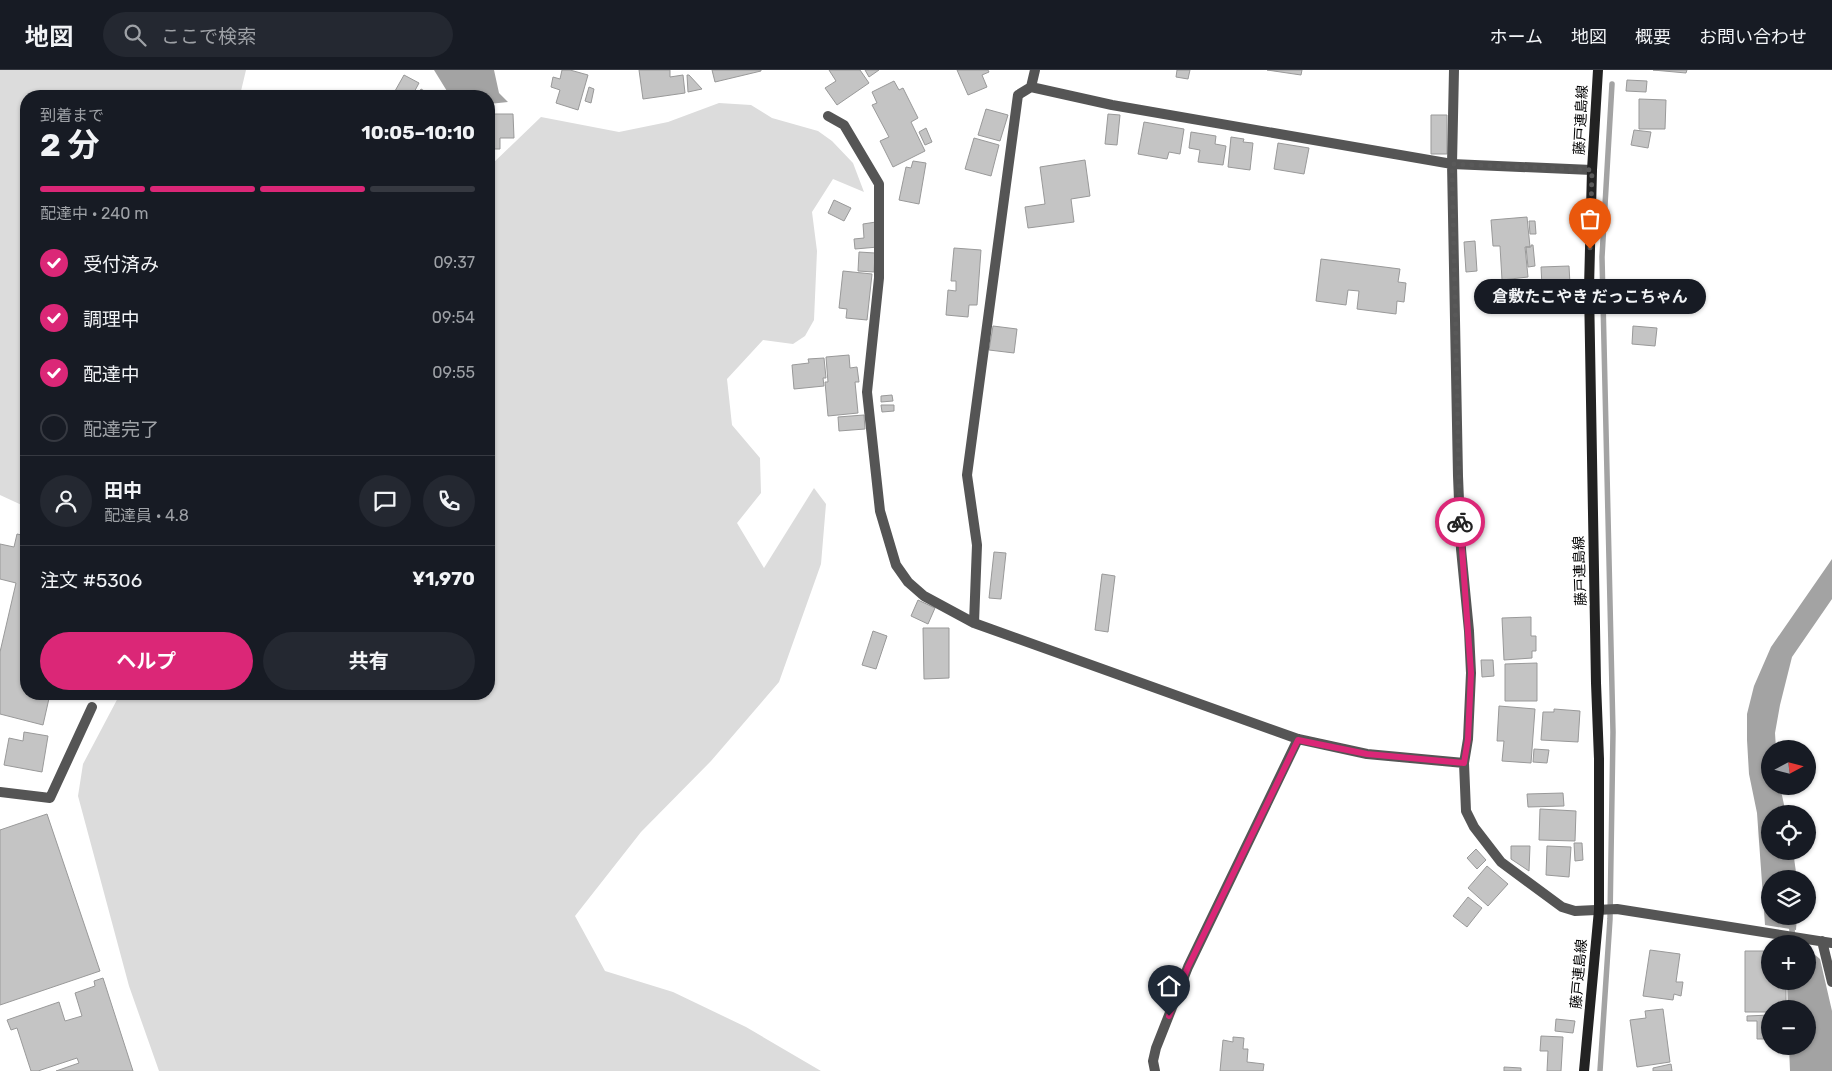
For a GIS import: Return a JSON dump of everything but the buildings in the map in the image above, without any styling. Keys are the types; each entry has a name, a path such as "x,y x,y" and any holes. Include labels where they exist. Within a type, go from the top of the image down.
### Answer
{"main road":[{"name":"藤戸連島線","path":"1584,1071 1602,910 1589,288 1592,170 1598,70"}],"street":[{"path":"1032,87 1035,70"},
{"path":"1454,70 1452,164 1460,540 1471,673 1468,739 1464,763 1466,811 1482,840 1500,862 1562,907 1575,911 1617,909 1827,942 1832,982"},
{"path":"974,623 977,545 967,476 1018,95 1032,87 1112,105 1452,164 1592,170"},
{"path":"828,116 844,125 880,184 879,278 867,392 880,511 896,565 908,582 924,596 974,623 1298,740 1367,754 1464,763"},
{"path":"0,792 50,798 92,707"},
{"path":"1154,1071 1153,1061 1156,1048 1188,967 1298,740"}],"shaded area":[{"path":"0,70 246,70 241,90 20,90 20,504 0,495"},
{"path":"434,70 494,70 499,93 508,102 495,103 495,90 446,90"},
{"path":"719,103 751,105 772,118 818,131 832,141 853,163 864,192 833,179 812,212 817,251 814,320 805,336 793,344 763,340 727,379 732,425 760,458 761,493 737,523 764,568 814,488 826,504 821,564 779,682 711,761 641,832 575,916 605,971 673,992 746,1027 821,1071 159,1071 129,986 78,796 83,764 117,700 495,700 495,161 541,117 619,132 668,122"},
{"path":"1832,559 1832,599 1792,657 1780,705 1775,740 1761,740 1761,795 1782,795 1784,805 1761,805 1761,860 1794,860 1796,870 1761,870 1757,813 1749,774 1747,714 1754,686 1771,647"},
{"path":"1765,925 1796,925 1796,930"},
{"path":"1816,956 1820,959 1832,1011 1832,1071 1790,1071 1789,1055 1816,1055 1816,1000 1788,1000 1787,990 1816,990"}],"waterway":[{"path":"1600,1071 1610,919 1613,732 1602,257 1612,84"},
{"path":"1791,925 1793,935"}],"way so far":[{"path":"1460,522 1452,164 1592,170 1590,249"}],"place":[{"name":"倉敷たこやき だっこちゃん","path":"1590,249"}],"route":[{"path":"1169,1016 1188,967 1298,740 1367,754 1464,763 1468,739 1471,673 1460,522"}]}
